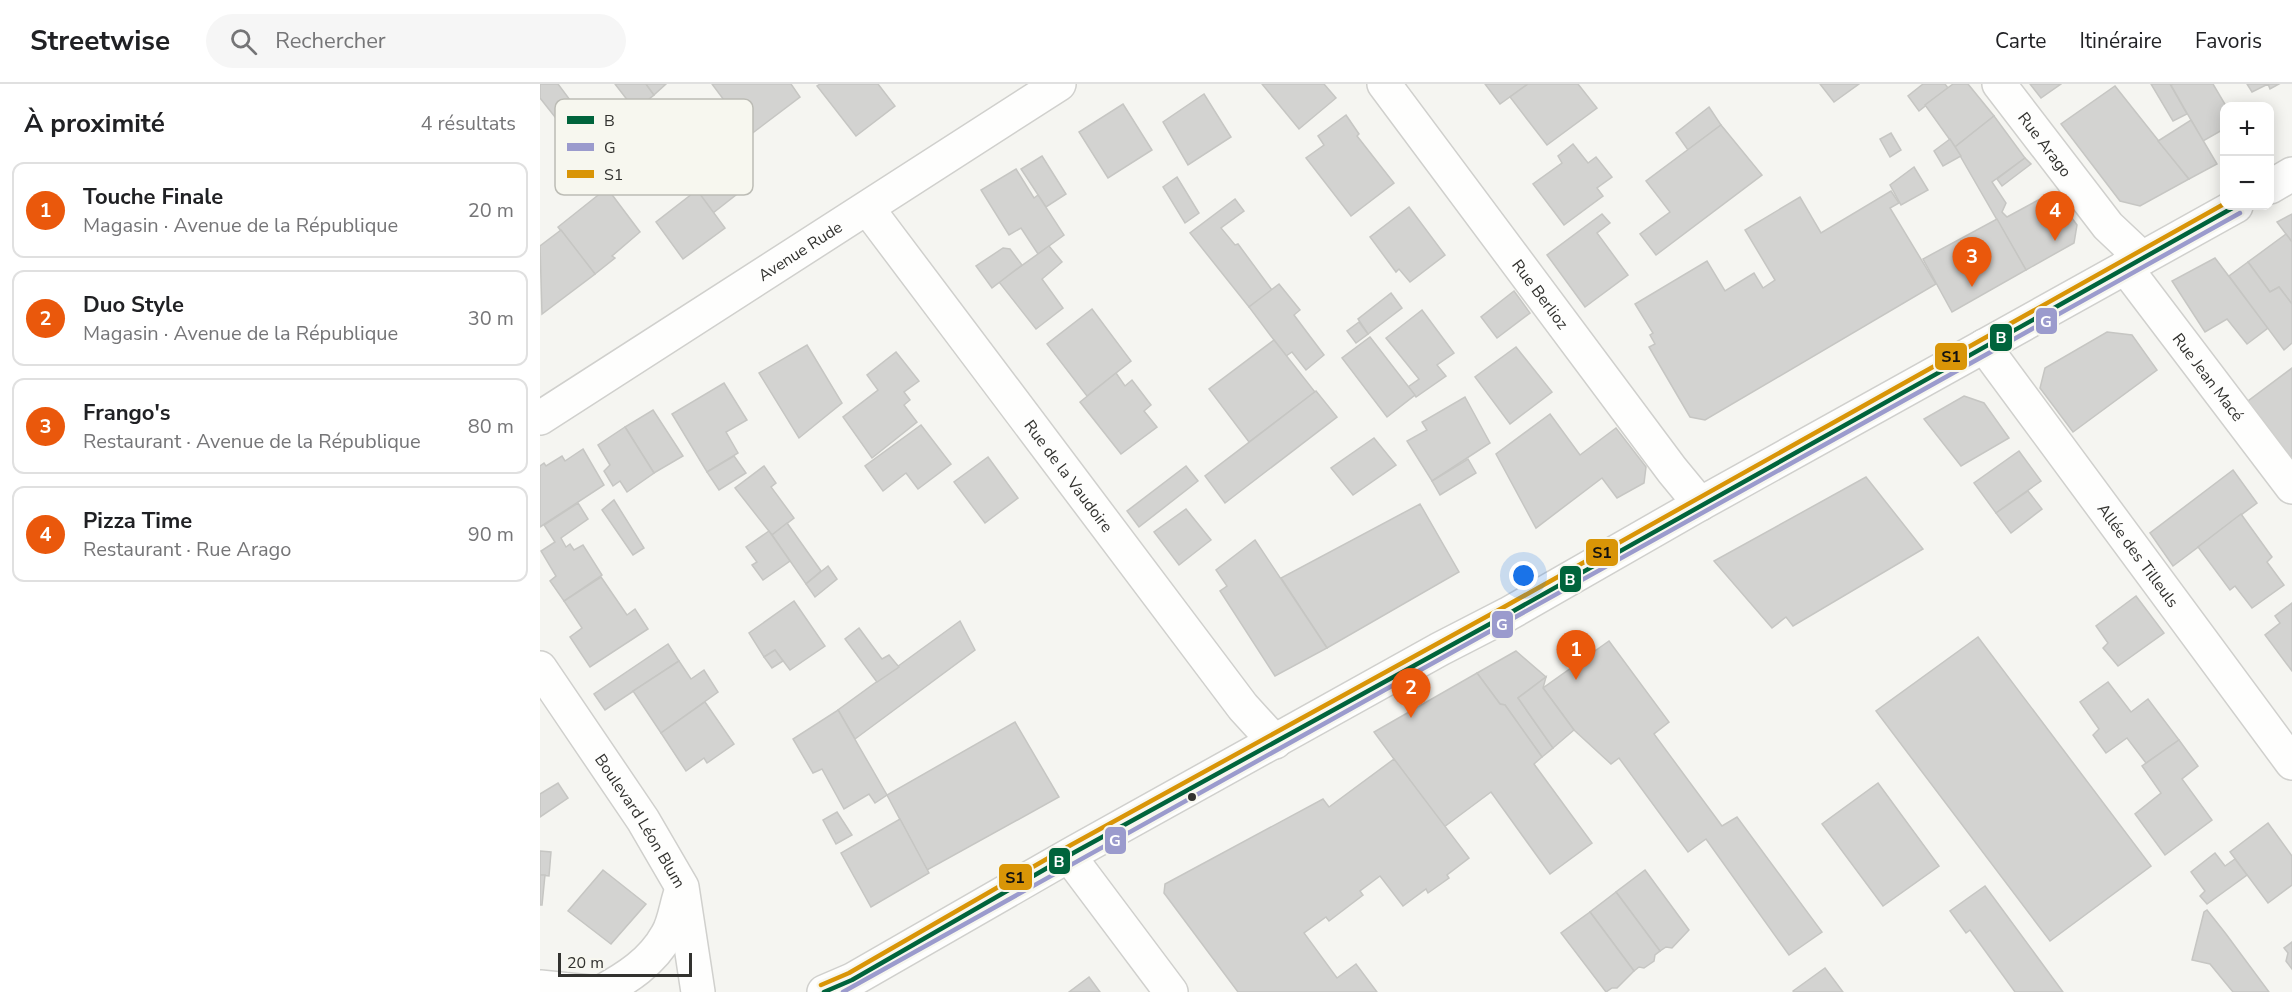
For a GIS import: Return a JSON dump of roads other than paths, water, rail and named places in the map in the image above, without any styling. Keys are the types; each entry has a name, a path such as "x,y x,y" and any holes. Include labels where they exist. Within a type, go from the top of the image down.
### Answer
{"street":[{"name":"Avenue Rude","path":"540,418 1059,84"},
{"name":"Rue Berlioz","path":"1384,84 1672,470 1700,504"},
{"name":"Rue Arago","path":"1999,84 2133,262"},
{"path":"2274,185 2292,174"},
{"name":"Rue de la Vaudoire","path":"868,209 1243,707 1275,741"},
{"path":"838,988 1069,856 1440,649 1508,614 1700,504 2229,210"},
{"name":"Rue Jean Macé","path":"2133,262 2292,487"},
{"name":"Allée des Tilleuls","path":"1984,346 2292,763"},
{"name":"Boulevard Léon Blum","path":"540,668 643,820 682,887 698,992"},
{"path":"1069,856 1171,992"},
{"path":"601,992 628,978 649,959 668,934 682,887"},
{"path":"540,987 589,992"}],"place":[{"name":"Pizza Time","path":"2055,241"},
{"name":"Frango's","path":"1972,287"},
{"name":"Touche Finale","path":"1576,680"},
{"name":"Duo Style","path":"1411,718"}]}
